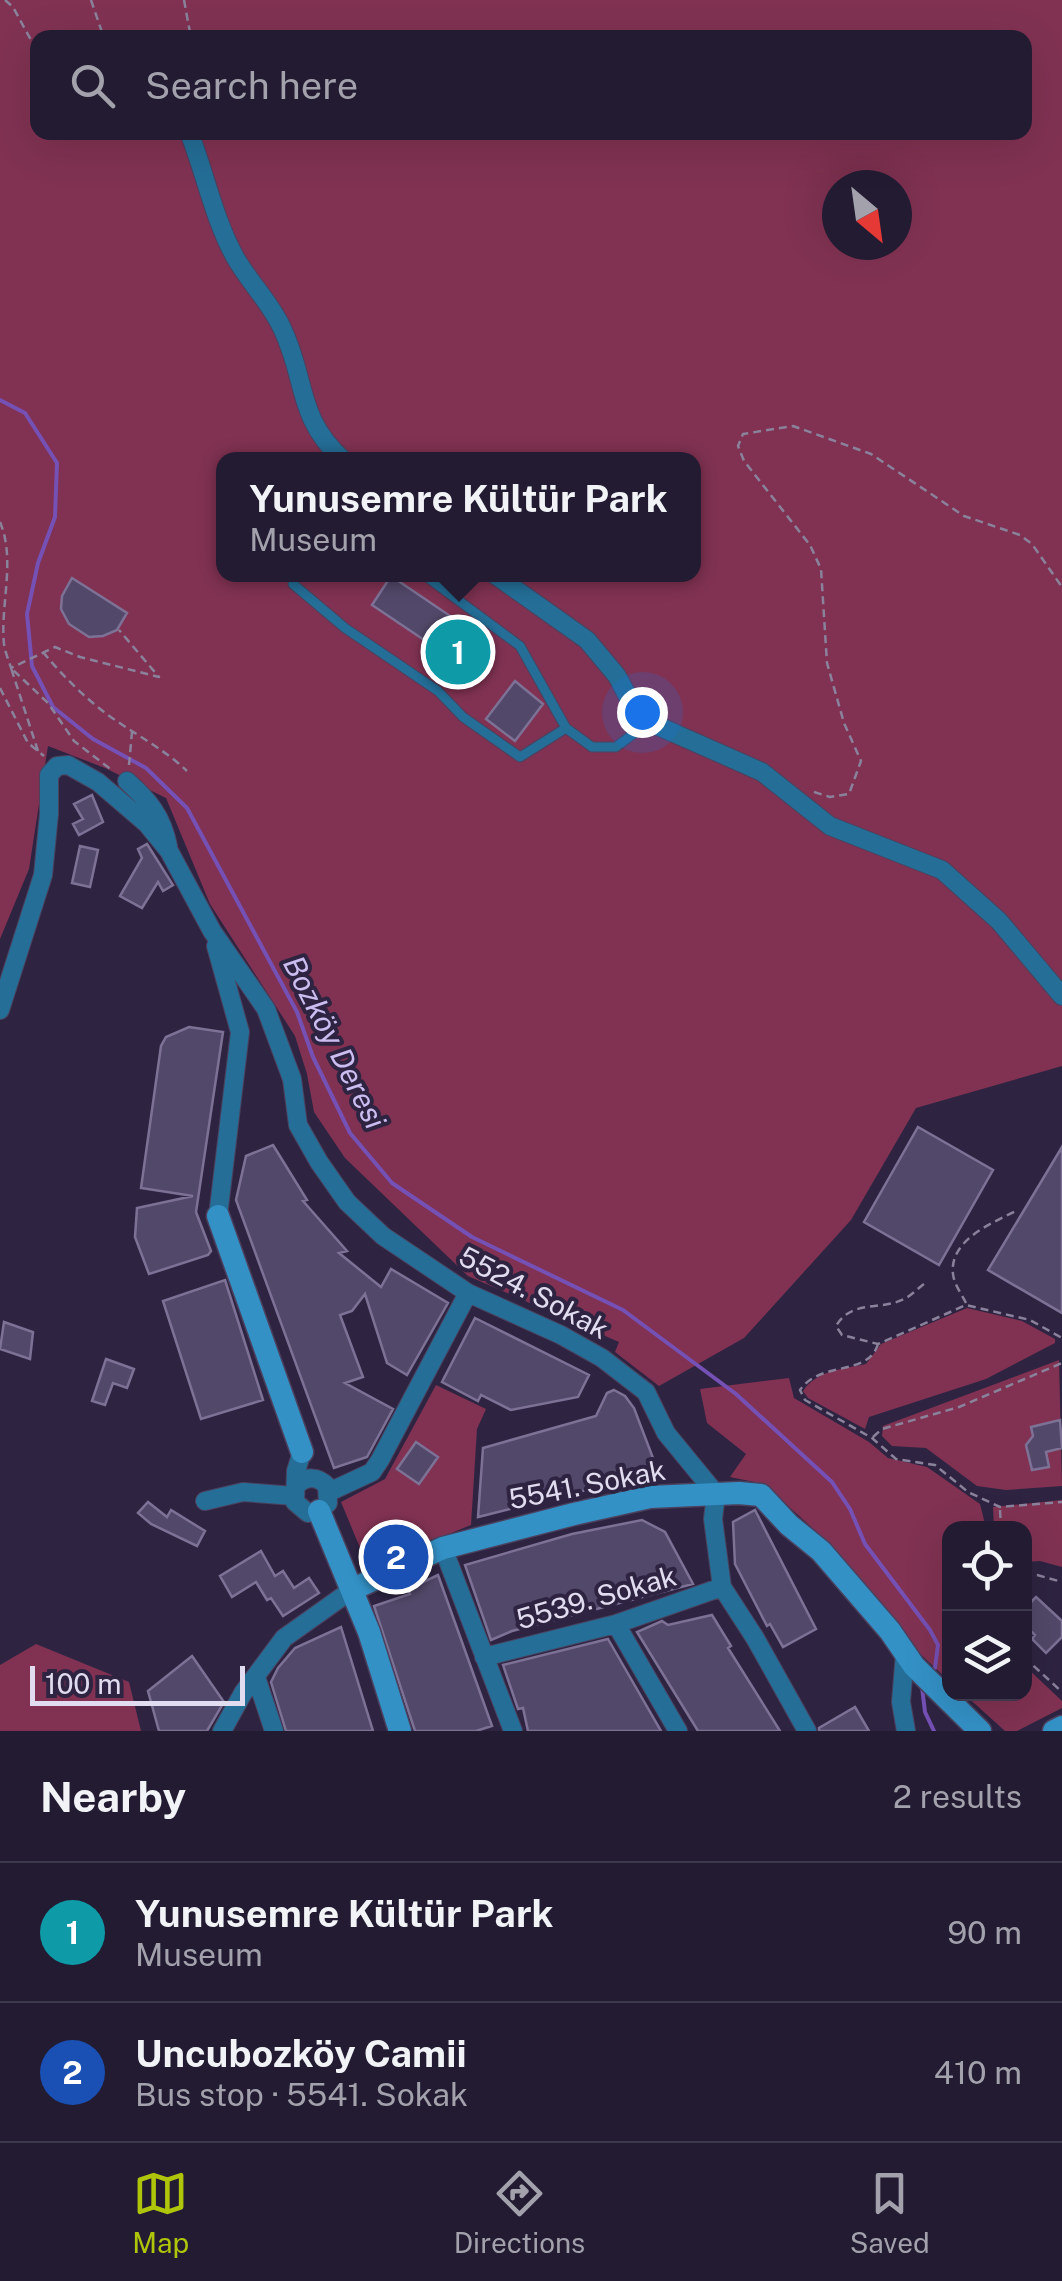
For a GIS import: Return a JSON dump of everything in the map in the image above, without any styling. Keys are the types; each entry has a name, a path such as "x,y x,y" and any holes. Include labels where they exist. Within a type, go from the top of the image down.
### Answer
{"street":[{"path":"192,140 235,258 282,326 309,417 335,452"},
{"path":"505,582 588,640 648,722 762,772 830,826 942,870 1000,921 1062,996"},
{"name":"5524. Sokak","path":"57,766 68,765 98,782 147,824 169,852 212,931 266,1009 292,1079 298,1125 348,1202 383,1236 468,1292 602,1358 646,1392 666,1432 716,1494"},
{"path":"0,1010 43,875 48,775 57,766"},
{"path":"127,777 152,804 164,825 169,852"},
{"path":"212,931 240,1032 218,1216 302,1452 302,1511 372,1472 468,1292"},
{"path":"204,1501 323,1482 324,1501 400,1731"},
{"path":"716,1494 713,1519 722,1587 806,1731"},
{"name":"5541. Sokak","path":"353,1589 443,1548 490,1533 650,1497 762,1495 821,1550 905,1653 980,1731"},
{"path":"443,1548 513,1731"},
{"name":"5539. Sokak","path":"484,1657 616,1624 722,1587"},
{"path":"222,1731 284,1638 353,1589"},
{"path":"616,1624 678,1731"},
{"path":"905,1653 900,1702 906,1731"},
{"path":"256,1677 274,1731"},
{"path":"1054,1731 1062,1727"}],"lane":[{"path":"434,582 520,646 566,728 592,747 616,747 648,722"},
{"path":"293,584 344,628 438,691 463,718 520,757 566,728"}],"path":[{"path":"5,0 30,38"},
{"path":"91,0 101,30"},
{"path":"184,0 190,30"},
{"path":"806,790 830,797 849,794 861,761 844,723 827,663 821,569 810,545 744,461 738,446 744,434 793,426 871,454 964,516 1020,535 1032,544 1062,587"},
{"path":"0,522 6,583 4,644 38,751"},
{"path":"0,581 6,583"},
{"path":"10,668 55,646 159,677 119,630"},
{"path":"41,652 102,710 172,757 187,772"},
{"path":"10,668 48,703 74,741 127,777 132,732"},
{"path":"0,688 28,743 57,766"},
{"path":"966,1305 953,1276 955,1258 975,1231 1016,1211"},
{"path":"924,1284 904,1299 883,1306 862,1306 840,1318 836,1326 842,1335 878,1344 966,1305 1030,1320 1062,1338"},
{"path":"878,1344 864,1363 829,1369 808,1379 800,1390 805,1400 872,1438 896,1459 935,1466 968,1492 1000,1507 1062,1502"},
{"path":"872,1438 882,1429 959,1407 1062,1363"},
{"path":"1000,1507 1001,1521"},
{"path":"1032,1576 1062,1582"},
{"path":"1032,1664 1062,1692"}],"shaded area":[{"path":"0,0 1062,0 1062,1066 916,1108 851,1220 744,1338 659,1386 615,1352 619,1342 468,1276 345,1158 314,1112 295,1036 210,904 166,798 48,746 29,869 0,939"},
{"path":"967,1308 1022,1321 1055,1339 1055,1343 986,1379 869,1417 865,1429 808,1398 803,1391 823,1375 866,1364 881,1344"},
{"path":"1059,1360 1062,1486 1006,1490 977,1486 926,1448 892,1446 882,1436 883,1426"},
{"path":"789,1378 794,1398 869,1442 888,1458 927,1467 980,1504 984,1521 942,1521 942,1674 915,1649 830,1544 764,1484 730,1477 746,1454 707,1423 700,1389"},
{"path":"436,1385 486,1409 477,1429 471,1525 368,1567 341,1502 385,1479"},
{"path":"1062,1500 1062,1567 1032,1562 1032,1521 994,1521 993,1507"},
{"path":"36,1644 129,1682 141,1731 0,1731 0,1665"},
{"path":"1032,1673 1062,1701 1062,1708 1017,1731 1005,1731 972,1701 1032,1701"}],"building":[{"path":"72,578 127,613 117,630 89,637 69,624 61,609 62,596"},
{"path":"387,582 400,582 462,624 442,652 372,605"},
{"path":"515,681 543,704 515,741 486,719"},
{"path":"92,795 103,822 79,835 73,824 83,819 74,804"},
{"path":"147,844 173,885 163,891 158,882 142,908 120,896 142,858 138,849"},
{"path":"80,846 98,850 90,887 72,883"},
{"path":"189,1027 223,1032 196,1212 211,1251 149,1274 135,1237 137,1208 193,1196 141,1188 161,1046 166,1037"},
{"path":"918,1127 993,1170 939,1265 864,1222"},
{"path":"273,1145 307,1200 303,1201 347,1251 339,1253 381,1287 391,1269 448,1303 407,1375 387,1363 365,1294 352,1311 340,1315 363,1377 345,1383 393,1409 367,1457 334,1468 236,1200 246,1156"},
{"path":"1062,1147 1062,1313 988,1270"},
{"path":"225,1280 263,1400 201,1419 163,1301"},
{"path":"475,1318 589,1375 578,1397 511,1410 481,1395 478,1401 442,1382"},
{"path":"4,1322 33,1332 30,1359 0,1349"},
{"path":"106,1359 134,1369 127,1388 113,1383 105,1405 92,1401"},
{"path":"614,1390 634,1408 653,1458 643,1476 478,1517 483,1448 596,1416 607,1393"},
{"path":"1060,1420 1062,1448 1046,1452 1049,1467 1032,1470 1026,1445 1033,1436 1031,1427"},
{"path":"416,1442 438,1457 419,1484 397,1469"},
{"path":"148,1502 167,1517 171,1510 205,1531 197,1546 151,1524 138,1513"},
{"path":"755,1510 816,1629 783,1647 770,1624 767,1626 735,1564 733,1522"},
{"path":"642,1520 665,1532 693,1584 512,1631 491,1640 465,1565 572,1534"},
{"path":"261,1551 275,1576 283,1571 294,1588 309,1578 319,1593 283,1616 256,1582 232,1597 220,1576"},
{"path":"438,1575 492,1726 476,1731 415,1731 374,1606 410,1594 408,1589"},
{"path":"1036,1597 1062,1621 1062,1637 1046,1653 1032,1639 1032,1601"},
{"path":"712,1615 780,1731 698,1731 637,1632 662,1621 668,1625"},
{"path":"341,1627 373,1731 286,1731 271,1682 278,1668 295,1648"},
{"path":"608,1639 661,1731 528,1731 523,1708 518,1709 503,1665"},
{"path":"192,1656 224,1702 207,1731 159,1731 148,1691"},
{"path":"855,1707 869,1731 819,1731 819,1728"}],"waterway":[{"name":"Bozköy Deresi","path":"0,400 25,413 57,463 55,517 38,563 27,614 32,666 53,707 93,739 146,768 187,808 297,1012 313,1057 350,1133 392,1183 472,1237 623,1310 736,1394 832,1482 850,1509 865,1544 930,1630 938,1645 935,1668"},
{"name":"Bozköy Deresi","path":"922,1687 925,1712 934,1731"}],"place":[{"name":"Yunusemre Kültür Park","path":"458,652"},
{"name":"Uncubozköy Camii","path":"396,1557"}]}
